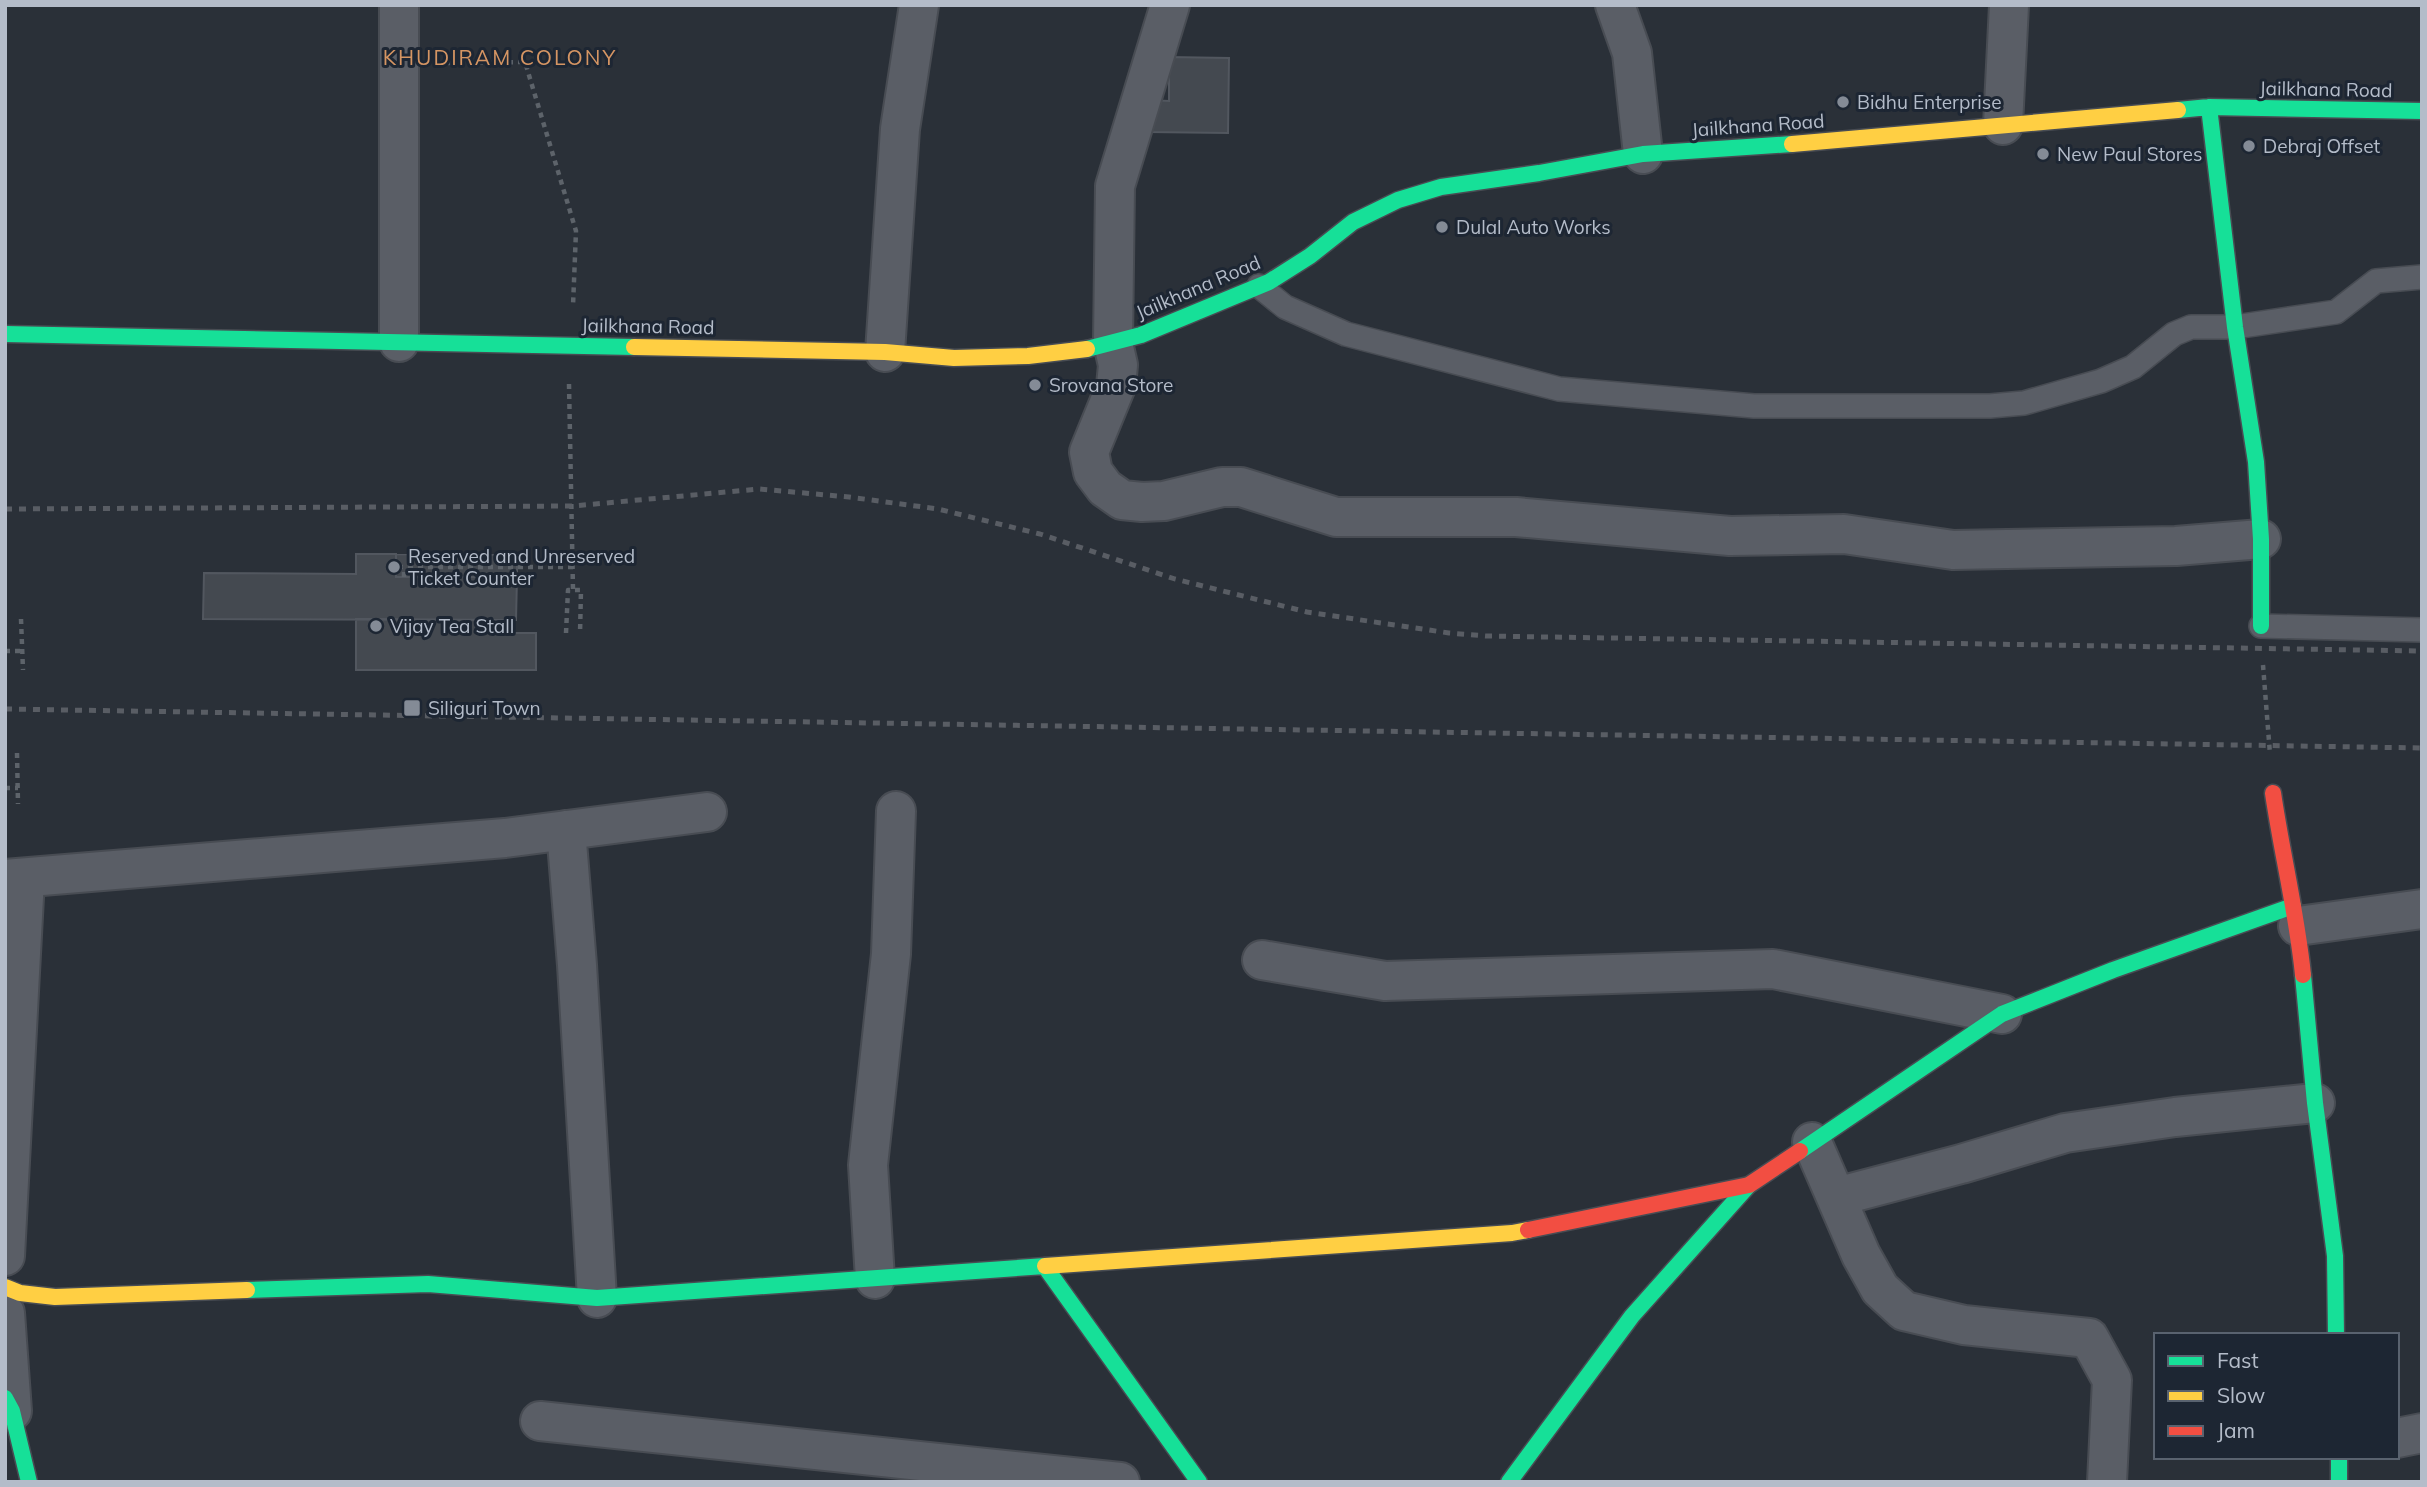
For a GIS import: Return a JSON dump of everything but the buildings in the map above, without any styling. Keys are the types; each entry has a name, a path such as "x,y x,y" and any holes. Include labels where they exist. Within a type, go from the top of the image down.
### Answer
{"street":[{"path":"399,5 399,342"},
{"path":"885,352 900,129 919,5"},
{"path":"1170,5 1115,186 1113,343 1118,365 1116,386 1089,452 1093,472 1105,488 1122,500 1164,501 1222,487 1241,487 1336,517 1516,517 1730,536 1844,534 1952,550 2176,546 2261,539"},
{"path":"1615,5 1632,52 1643,154"},
{"path":"2003,125 2009,5"},
{"path":"2209,107 2235,327 2256,462 2261,539 2261,626"},
{"name":"Jailkhana Road","path":"5,334 885,352 954,358 1028,356 1094,348 1175,322 1259,286 1310,256 1353,222 1398,200 1441,187 1643,154 1744,148 2209,107 2422,111"},
{"path":"2273,793 2295,916 2335,1255 2336,1333"},
{"path":"875,1279 868,1165 891,954 896,811"},
{"path":"5,1256 15,879 478,840 708,812"},
{"path":"566,830 597,1298"},
{"path":"1509,1482 1632,1316 1749,1185 2001,1014 2113,970 2295,916 2422,909"},
{"path":"1262,960 1385,982 1773,969 2001,1014"},
{"path":"1836,1197 2065,1133 2175,1116 2315,1102"},
{"path":"1812,1142 1861,1255 1880,1289 1904,1311 1964,1325 2089,1338 2112,1380 2107,1482"},
{"path":"5,1287 20,1293 55,1297 428,1284 597,1298 1511,1233 1749,1185"},
{"path":"1046,1268 1199,1482"},
{"path":"5,1313 8,1405 29,1482"},
{"path":"540,1421 1120,1482"},
{"path":"2399,1438 2422,1433"},
{"path":"2339,1459 2339,1482"}],"lane":[{"path":"1259,286 1285,307 1346,334 1559,389 1754,406 1990,406 2024,403 2118,375 2148,357 2174,334 2191,327 2235,327 2336,312 2376,281 2422,278"},
{"path":"2261,626 2422,630"}],"path":[{"path":"399,63 525,62 576,231 568,405 573,590"},
{"path":"404,578 401,567 573,567"},
{"path":"566,634 568,590 581,590 580,634"},
{"path":"21,619 23,670"},
{"path":"2261,626 2273,793"},
{"path":"5,651 22,651"},
{"path":"17,753 18,804"},
{"path":"5,788 18,788"}],"railway":[{"path":"5,509 573,506 759,489 938,509 1040,534 1175,579 1307,612 1449,633 1486,636 2422,651"},
{"path":"5,709 2422,748"}],"traffic: fast":[{"path":"2209,107 2235,327 2256,462 2261,539 2261,626"},
{"path":"2178,110 2209,107 2422,111"},
{"path":"1087,349 1141,335 1269,282 1310,256 1353,222 1398,200 1441,187 1643,154 1792,144"},
{"path":"5,334 634,347"},
{"path":"1800,1151 2002,1014 2113,970 2293,906"},
{"path":"2303,975 2315,1103 2335,1256 2336,1333"},
{"path":"1509,1482 1632,1316 1749,1185"},
{"path":"247,1290 428,1284 597,1298 1045,1266"},
{"path":"1046,1268 1199,1482"},
{"path":"5,1398 12,1411 29,1482"},
{"path":"2339,1459 2339,1482"}],"traffic: slow":[{"path":"1792,144 2178,110"},
{"path":"634,347 885,352 954,358 1028,356 1087,349"},
{"path":"1045,1266 1528,1230"},
{"path":"5,1287 20,1293 55,1297 247,1290"}],"traffic: jam":[{"path":"2273,793 2303,975"},
{"path":"1528,1230 1749,1185 1800,1151"}],"place":[{"name":"Bidhu Enterprise","path":"1843,102"},
{"name":"Debraj Offset","path":"2249,146"},
{"name":"New Paul Stores","path":"2043,154"},
{"name":"Dulal Auto Works","path":"1442,227"},
{"name":"Srovana Store","path":"1035,385"},
{"name":"Reserved and Unreserved Ticket Counter","path":"394,567"},
{"name":"Vijay Tea Stall","path":"376,626"},
{"name":"Siliguri Town","path":"412,708"}],"district":[{"name":"KHUDIRAM COLONY","path":"500,58"}]}
